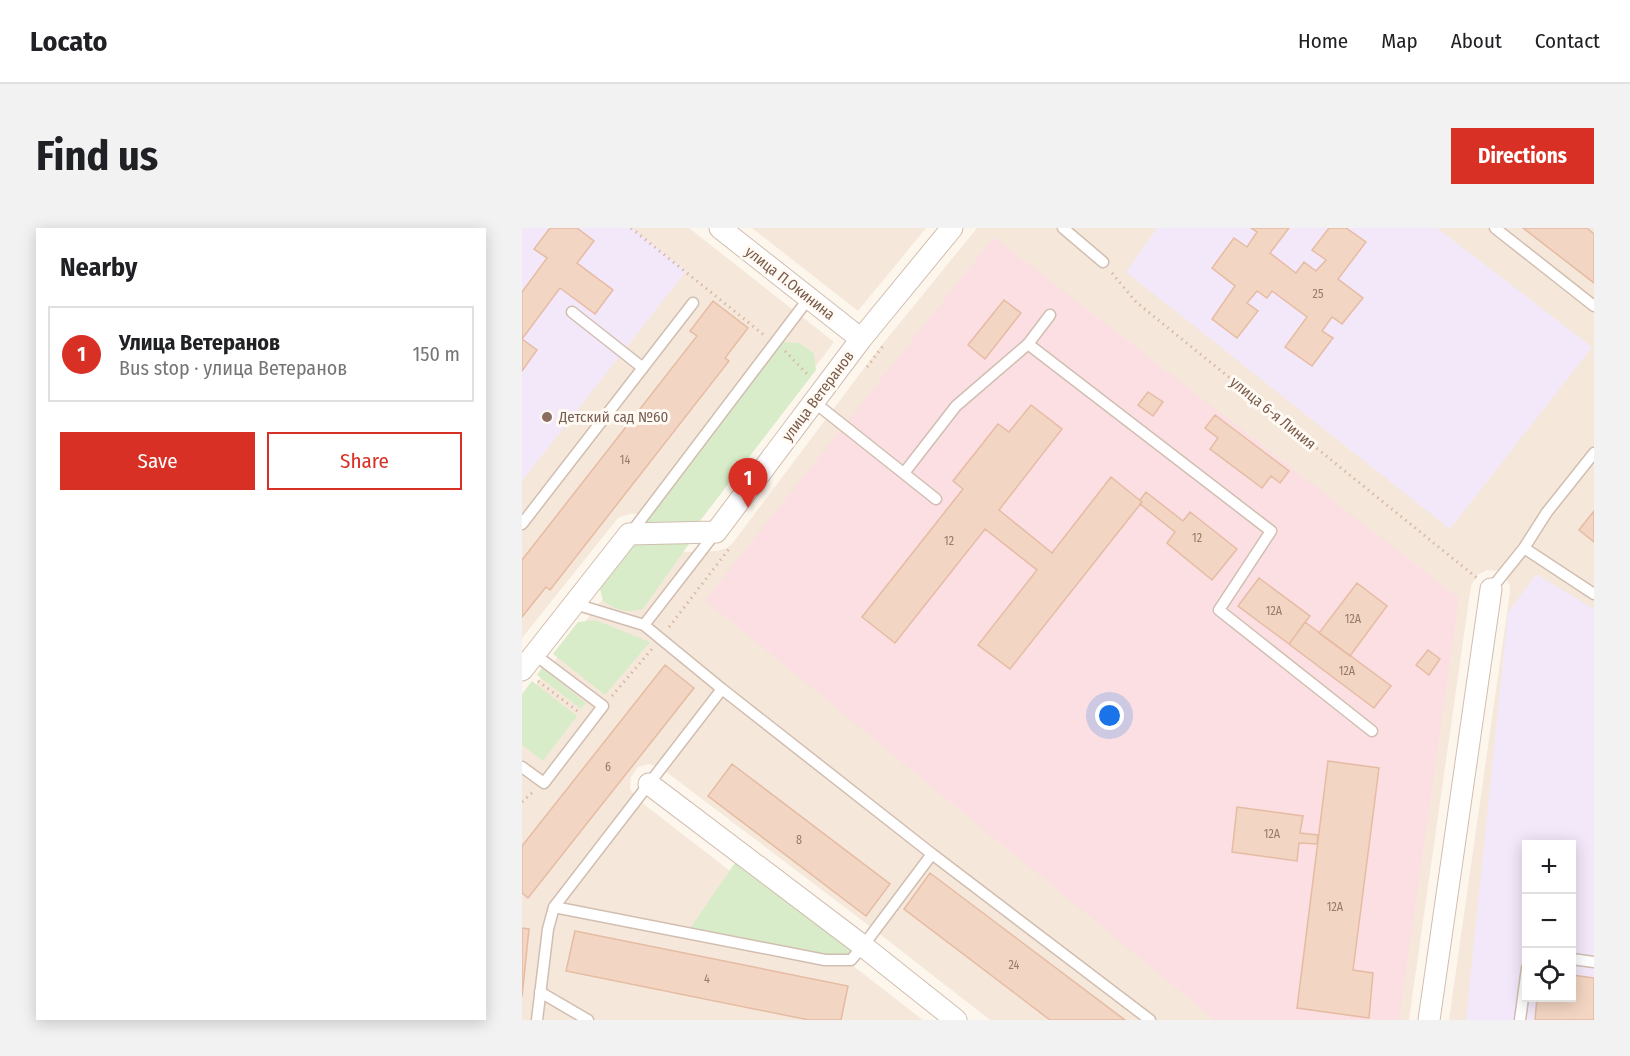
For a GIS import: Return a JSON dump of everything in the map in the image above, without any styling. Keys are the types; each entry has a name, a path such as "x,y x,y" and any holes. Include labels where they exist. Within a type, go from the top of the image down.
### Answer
{"street":[{"name":"улица П.Окинина","path":"720,228 861,339"},
{"name":"улица Ветеранов","path":"716,532 861,339 952,228"},
{"path":"530,668 574,604 630,534 716,532"},
{"path":"1429,1020 1491,589"},
{"path":"649,784 863,946 956,1020"}],"lane":[{"path":"1063,228 1103,262"},
{"path":"1495,228 1594,306"},
{"path":"630,534 809,298"},
{"path":"522,524 693,303"},
{"path":"572,312 643,368"},
{"path":"904,473 956,406 1028,344 1050,315"},
{"path":"1028,344 1271,531 1219,610 1372,731"},
{"path":"814,402 936,499"},
{"path":"1491,589 1524,548 1547,512 1594,453"},
{"path":"644,625 716,532"},
{"path":"1524,548 1594,594"},
{"path":"574,604 644,625 932,854 1150,1020"},
{"path":"522,767 544,783 603,706 530,668"},
{"path":"537,1020 548,929 554,908 722,689"},
{"path":"554,908 825,960 851,960 932,854"},
{"path":"1576,960 1594,962"},
{"path":"540,992 588,1020"},
{"path":"1520,1020 1522,1002"}],"path":[{"path":"631,228 766,336"},
{"name":"улица 6-я Линия","path":"1103,262 1136,302 1491,589"},
{"path":"784,350 808,375"},
{"path":"603,706 661,639"},
{"path":"530,668 591,722"}],"shaded area":[{"path":"522,228 689,228 834,342 706,512 629,514 618,518 522,638"},
{"name":"Детский сад №60","path":"522,228 632,228 686,271 522,481"},
{"path":"752,228 926,228 858,311"},
{"path":"977,228 1594,228 1594,1020 1449,1020 1510,592 1510,586 1504,575 1499,571 1487,570 1477,575 1471,586 1409,1020 990,1020 661,768 649,764 638,767 631,777 630,789 637,799 923,1020 522,1020 522,702 639,553 717,551 732,544 877,351"},
{"path":"1157,228 1437,228 1592,347 1450,529 1126,272"},
{"path":"994,237 1459,598 1399,1020 1215,1020 705,600"},
{"path":"1536,574 1594,609 1594,1020 1466,1020 1508,613"}],"green space":[{"path":"782,342 799,343 814,353 816,370 696,526 642,526"},
{"path":"691,541 643,609 622,610 603,601 600,589 634,542"},
{"path":"595,620 650,642 605,695 553,654 578,622"},
{"path":"542,668 586,703 581,709 537,675"},
{"path":"532,681 577,716 543,761 522,745 522,694"},
{"path":"741,854 863,946 851,960 687,933"}],"building":[{"path":"550,228 577,228 594,241 577,263 613,290 595,314 560,288 522,339 522,292 547,258 534,249"},
{"path":"1251,228 1289,228 1270,253 1296,273 1304,262 1316,271 1326,260 1312,250 1329,228 1346,228 1366,242 1338,279 1363,298 1342,324 1332,317 1322,331 1333,338 1312,366 1285,347 1307,317 1272,291 1267,298 1257,291 1247,303 1258,311 1237,338 1212,319 1235,286 1212,268 1234,238 1247,247 1257,232"},
{"path":"1523,228 1587,228 1594,234 1594,283"},
{"path":"1004,300 1021,313 985,359 968,345"},
{"path":"713,301 748,328 725,358 729,361 550,590 546,587 522,617 522,560 697,336 690,331"},
{"path":"522,339 537,350 522,371"},
{"path":"1148,392 1163,402 1153,416 1138,405"},
{"path":"1031,405 1062,429 999,510 1052,553 1111,477 1142,502 1010,669 978,645 1037,570 985,529 895,643 862,617 963,489 953,481 998,424 1009,432"},
{"path":"1215,415 1289,471 1280,483 1271,476 1262,488 1210,449 1218,438 1205,428"},
{"path":"1146,492 1183,521 1190,512 1237,549 1212,580 1167,543 1175,532 1140,504"},
{"path":"1594,511 1594,542 1579,530"},
{"path":"1259,578 1310,616 1289,644 1238,606"},
{"path":"1357,583 1387,606 1350,656 1319,633"},
{"path":"1305,622 1391,686 1374,708 1289,644"},
{"path":"1428,650 1440,659 1429,675 1416,665"},
{"path":"665,665 694,688 528,898 522,893 522,846"},
{"path":"1328,761 1379,768 1353,970 1373,973 1369,1018 1297,1008"},
{"path":"732,764 890,884 866,916 708,796"},
{"path":"1237,807 1303,816 1300,833 1318,835 1317,844 1299,843 1297,861 1232,852"},
{"path":"930,873 1125,1020 1050,1020 904,909"},
{"path":"522,928 529,929 522,997"},
{"path":"575,931 848,986 841,1020 809,1020 566,971"},
{"path":"1576,976 1594,978 1594,1020 1535,1020 1537,1002 1576,1002"}],"place":[{"name":"Детский сад №60","path":"547,417"},
{"name":"Улица Ветеранов","path":"748,508"}]}
